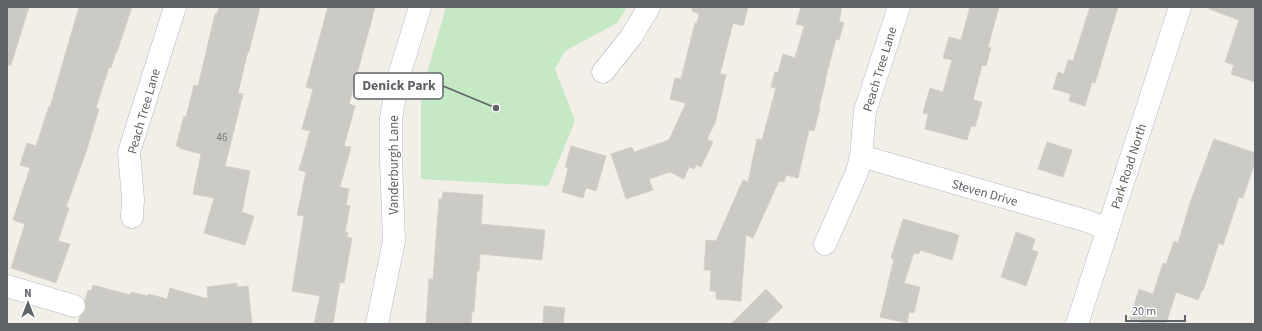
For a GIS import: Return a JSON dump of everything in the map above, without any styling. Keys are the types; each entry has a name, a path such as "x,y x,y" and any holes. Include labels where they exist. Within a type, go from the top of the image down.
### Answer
{"street":[{"name":"Peach Tree Lane","path":"132,217 133,199 129,152 175,7"},
{"name":"Vanderburgh Lane","path":"377,324 394,241 391,160 392,118 398,79 420,7"},
{"path":"603,72 631,37 649,7"},
{"name":"Peach Tree Lane","path":"825,244 857,172 861,156 864,111 899,7"},
{"name":"Park Road North","path":"1077,324 1180,7"},
{"name":"Steven Drive","path":"861,156 1087,221 1108,229"},
{"path":"8,289 74,306"}],"green space":[{"path":"446,7 627,7 617,23 565,51 555,69 575,121 548,186 421,179 421,94"}],"building":[{"path":"7,7 29,7 11,65 7,65"},
{"path":"79,7 132,7 111,68 109,67 96,108 99,109 86,152 66,207 69,208 58,241 70,244 56,283 11,268 25,224 13,220 30,168 20,165 27,143 36,146 49,106 50,107"},
{"path":"219,7 260,7 238,93 243,94 225,166 250,171 242,212 254,216 245,245 204,233 214,198 193,194 201,154 176,146 184,116 186,117 194,85 198,86 215,14 217,14"},
{"path":"328,7 375,7 349,104 355,106 344,146 351,147 340,187 349,189 346,205 350,206 345,232 348,232 347,237 352,238 344,283 340,282 333,324 314,324 320,296 292,291 304,216 297,215 306,172 299,170 310,131 302,129 313,89 306,87"},
{"path":"692,7 748,7 743,26 733,23 720,74 726,75 715,123 707,139 713,142 701,167 696,165 694,169 689,167 684,179 670,172 649,179 653,190 626,199 611,154 632,147 634,152 669,140 686,103 670,99 675,78 681,79 695,23 697,23 699,14 692,11"},
{"path":"801,7 842,7 839,21 844,23 839,40 836,39 814,131 809,130 798,178 786,175 784,182 779,181 753,238 746,235 741,301 716,299 716,291 710,291 711,270 704,270 706,240 716,241 743,180 748,182 757,139 762,140 776,88 771,87 775,72 778,73 783,54 795,58 804,26 796,24"},
{"path":"970,7 999,7 988,47 991,48 986,66 982,65 973,100 982,102 975,127 971,126 967,140 925,129 928,114 923,113 930,88 943,92 952,60 943,58 949,37 961,40"},
{"path":"1090,7 1118,7 1095,83 1092,82 1085,106 1069,101 1071,94 1053,89 1058,72 1064,74 1068,60 1073,61"},
{"path":"1210,7 1255,7 1255,82 1231,74 1234,65 1225,62 1239,20 1209,9"},
{"path":"1214,139 1255,153 1255,162 1243,198 1239,197 1223,245 1219,243 1203,291 1202,290 1198,300 1176,292 1166,324 1145,324 1130,319 1139,289 1153,294 1163,263 1166,264 1174,241 1178,243 1191,200"},
{"path":"1047,142 1072,150 1063,177 1038,169"},
{"path":"571,146 606,156 596,191 586,188 583,198 562,192 568,168 565,167"},
{"path":"443,192 483,195 481,224 545,230 542,260 480,254 479,271 477,271 474,312 472,311 471,324 426,324 429,279 433,279 439,199 442,199"},
{"path":"903,219 959,235 952,260 920,250 919,254 914,253 904,283 920,287 914,313 909,312 907,323 880,317 894,259 891,258"},
{"path":"1016,232 1035,239 1032,250 1038,252 1026,286 1001,277"},
{"path":"237,283 237,287 248,286 252,324 78,324 80,316 86,309 85,301 88,290 91,291 93,285 130,295 131,292 148,296 149,294 167,299 170,288 208,299 207,287"},
{"path":"766,289 783,307 765,324 731,324"},
{"path":"544,306 565,308 563,324 543,324"}],"place":[{"name":"Denick Park","path":"496,108"}]}
